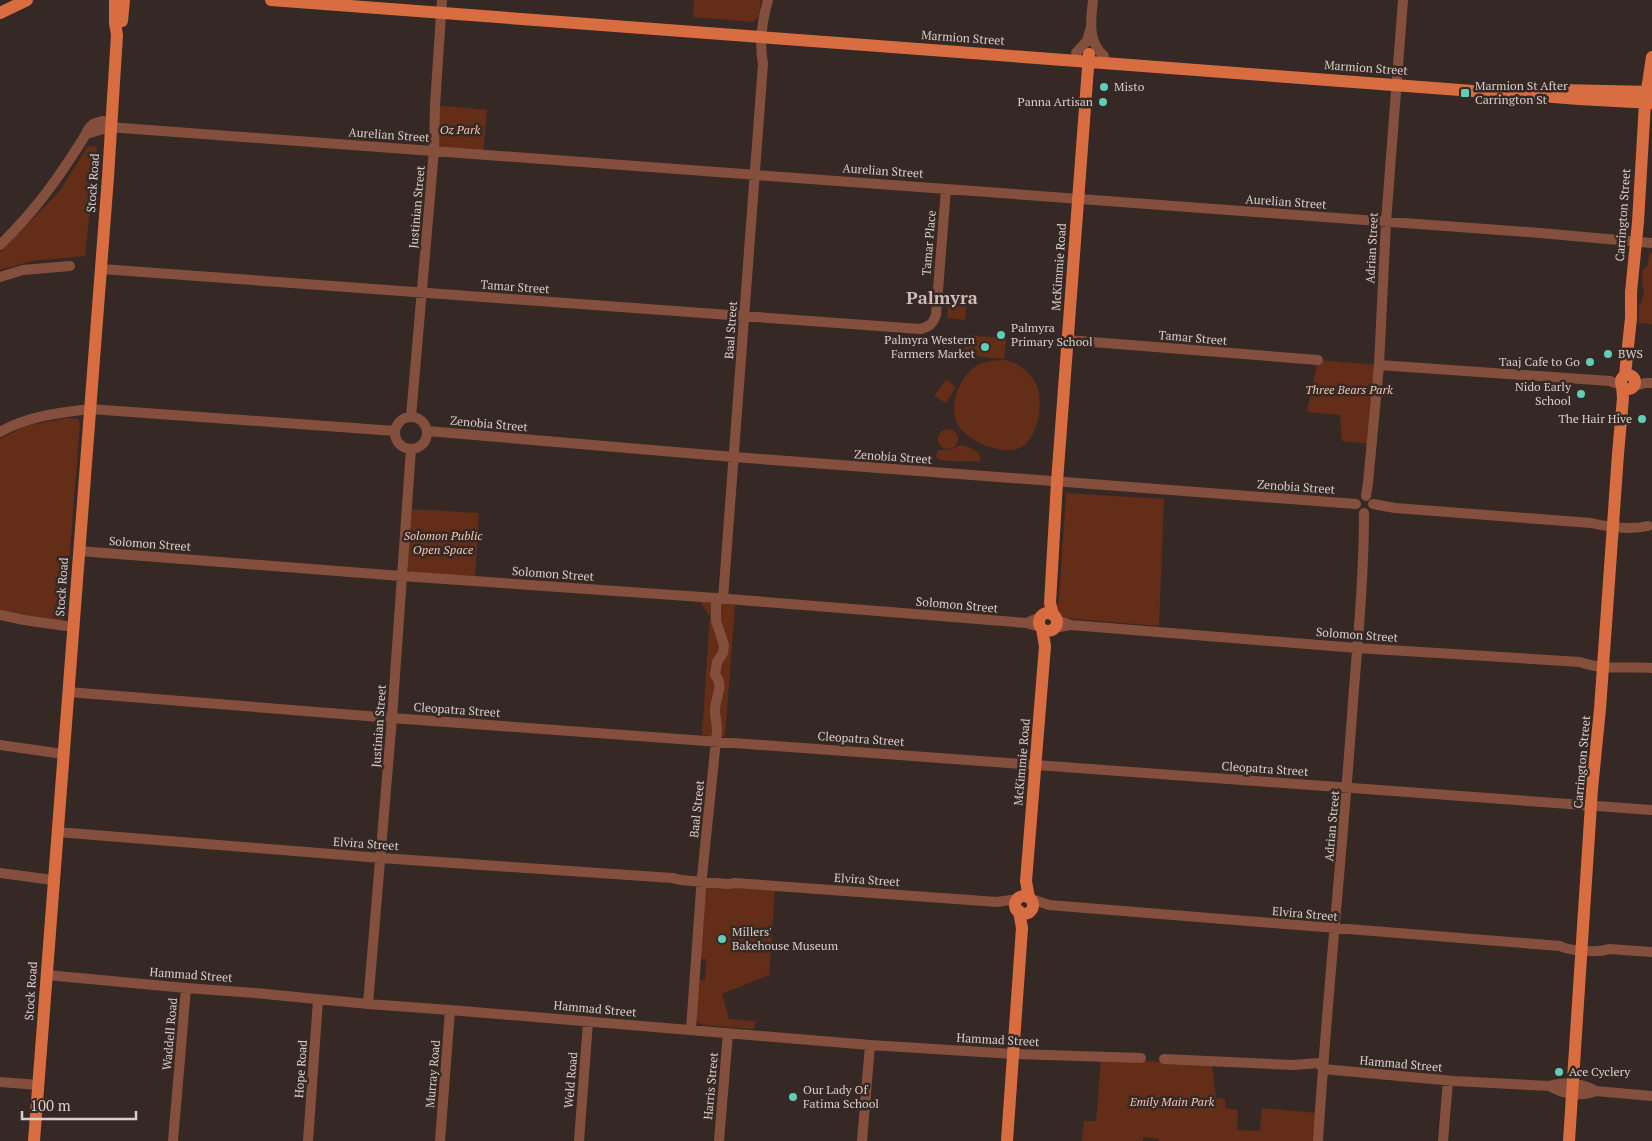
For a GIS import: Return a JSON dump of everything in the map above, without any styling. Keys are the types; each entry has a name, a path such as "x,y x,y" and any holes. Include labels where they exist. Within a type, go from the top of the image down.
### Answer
{"main road":[{"path":"0,5 9,0"},
{"path":"0,13 27,0"},
{"name":"Stock Road","path":"34,1141 101,269 117,35 114,23 115,0"},
{"name":"Stock Road","path":"117,35 122,24 124,0"},
{"name":"Marmion Street","path":"271,0 442,6"},
{"name":"Marmion Street","path":"351,0 1397,81 1533,88 1649,97"},
{"name":"Marmion Street","path":"1085,56 1104,56 1397,81"},
{"name":"McKimmie Road","path":"1024,904 1048,620 1078,199 1085,56"},
{"name":"Carrington Street","path":"1643,242 1652,57"},
{"name":"Carrington Street","path":"1574,1141 1575,1089 1594,805 1616,524 1630,382 1631,292 1643,242 1652,129"},
{"path":"1007,1141 1024,904"},
{"name":"Carrington Street","path":"1568,1141 1575,1089"}],"street":[{"name":"Baal Street","path":"691,1029 702,879 717,741 715,708 720,683 716,675 716,662 722,653 724,645 716,621 734,457 763,64 766,56 764,15 768,0"},
{"path":"1085,56 1091,29 1093,0"},
{"name":"Adrian Street","path":"1366,496 1379,365 1386,222 1403,0"},
{"name":"Justinian Street","path":"411,417 434,150 442,6"},
{"path":"1091,29 1094,44 1104,56"},
{"name":"Aurelian Street","path":"0,245 33,211 86,134 111,127 1643,242"},
{"name":"Tamar Place","path":"928,327 933,323 936,316 946,189"},
{"path":"0,276 31,269 70,266"},
{"name":"Tamar Street","path":"101,269 920,329 928,327"},
{"name":"Tamar Street","path":"1067,340 1318,360"},
{"path":"1379,365 1630,382"},
{"path":"0,432 28,420 52,414 90,409 395,432"},
{"path":"411,417 422,421 427,431 427,437 422,445 411,449 401,445 396,440 395,432 400,420 411,417"},
{"name":"Zenobia Street","path":"427,431 734,457 1356,504"},
{"name":"Justinian Street","path":"368,1004 392,718 411,449"},
{"path":"1366,496 1372,500 1373,504 1369,512 1364,513 1359,511 1356,504 1360,498 1366,496"},
{"path":"1373,504 1396,508 1616,524 1641,528 1650,526"},
{"name":"Adrian Street","path":"1318,1141 1347,787 1364,513"},
{"name":"Solomon Street","path":"79,551 720,598 1026,623 1048,620 1071,625 1357,648 1580,662 1589,666 1628,663 1637,667 1652,668"},
{"path":"0,615 73,627"},
{"name":"Cleopatra Street","path":"68,692 392,718 1652,810"},
{"path":"0,745 63,754"},
{"name":"Elvira Street","path":"57,832 381,858 672,878 681,875 702,879 729,879 735,883 1049,905 1560,946 1564,948 1603,946 1609,949 1652,952"},
{"path":"0,873 29,878 53,877"},
{"name":"Hammad Street","path":"46,974 186,988 255,992 318,1000 870,1045 1014,1054 1141,1058"},
{"name":"Waddell Road","path":"173,1141 186,988"},
{"name":"Hope Road","path":"308,1141 318,1000"},
{"name":"Murray Road","path":"440,1141 450,1010"},
{"name":"Weld Road","path":"579,1141 588,1022"},
{"name":"Harris Street","path":"719,1141 728,1033"},
{"path":"862,1141 870,1045"},
{"name":"Hammad Street","path":"1164,1059 1293,1065 1319,1063 1323,1069 1448,1081 1550,1086 1557,1091 1590,1088 1596,1091 1652,1096"},
{"path":"1443,1141 1448,1081"},
{"path":"0,1082 38,1085"}],"green space":[{"path":"694,0 761,0 759,16 753,22 693,17"},
{"name":"Oz Park","path":"435,105 487,110 483,154 434,150"},
{"path":"88,146 97,147 85,256 32,261 0,270 0,252 59,192"},
{"path":"1652,253 1652,324 1639,323 1639,307 1644,294 1643,270 1648,265 1649,254"},
{"path":"956,300 967,301 965,320 947,318 948,303 955,304"},
{"path":"966,335 1006,338 1004,359 964,355"},
{"path":"1005,360 1018,365 1029,374 1035,382 1040,399 1038,419 1030,438 1024,445 1011,450 1003,450 981,444 962,430 954,415 954,405 959,387 970,371 983,363"},
{"name":"Three Bears Park","path":"1318,360 1379,365 1372,444 1342,441 1340,415 1307,412"},
{"path":"946,380 956,387 946,403 934,396"},
{"path":"68,418 78,419 80,423 65,617 61,621 0,611 0,439 25,426"},
{"path":"948,429 955,432 958,439 955,446 948,449 941,446 938,439 941,432"},
{"path":"961,445 977,452 981,461 947,461 938,459 936,456 938,450 949,450"},
{"path":"1066,493 1164,499 1159,626 1063,618 1057,613"},
{"name":"Solomon Public Open Space","path":"409,509 479,513 475,578 410,572 406,566"},
{"path":"700,602 735,605 725,737 702,735 710,616"},
{"path":"709,886 775,889 769,975 722,994 729,1019 756,1021 754,1029 703,1025 696,1019 698,980 705,980 706,959 699,959 706,889"},
{"name":"Emily Main Park","path":"1101,1059 1212,1064 1216,1098 1225,1099 1225,1108 1238,1110 1237,1130 1260,1131 1262,1108 1316,1113 1314,1141 1159,1141 1159,1139 1143,1137 1143,1141 1082,1141 1084,1121 1096,1121"}],"place":[{"name":"Misto","path":"1104,87"},
{"name":"Marmion St After Carrington St","path":"1465,93"},
{"name":"Panna Artisan","path":"1103,102"},
{"name":"Palmyra Primary School","path":"1001,335"},
{"name":"Palmyra Western Farmers Market","path":"985,347"},
{"name":"BWS","path":"1608,354"},
{"name":"Taaj Cafe to Go","path":"1590,362"},
{"name":"Nido Early School","path":"1581,394"},
{"name":"The Hair Hive","path":"1642,419"},
{"name":"Millers' Bakehouse Museum","path":"722,939"},
{"name":"Ace Cyclery","path":"1559,1072"},
{"name":"Our Lady Of Fatima School","path":"793,1097"}],"district":[{"name":"Palmyra","path":"942,298"}]}
